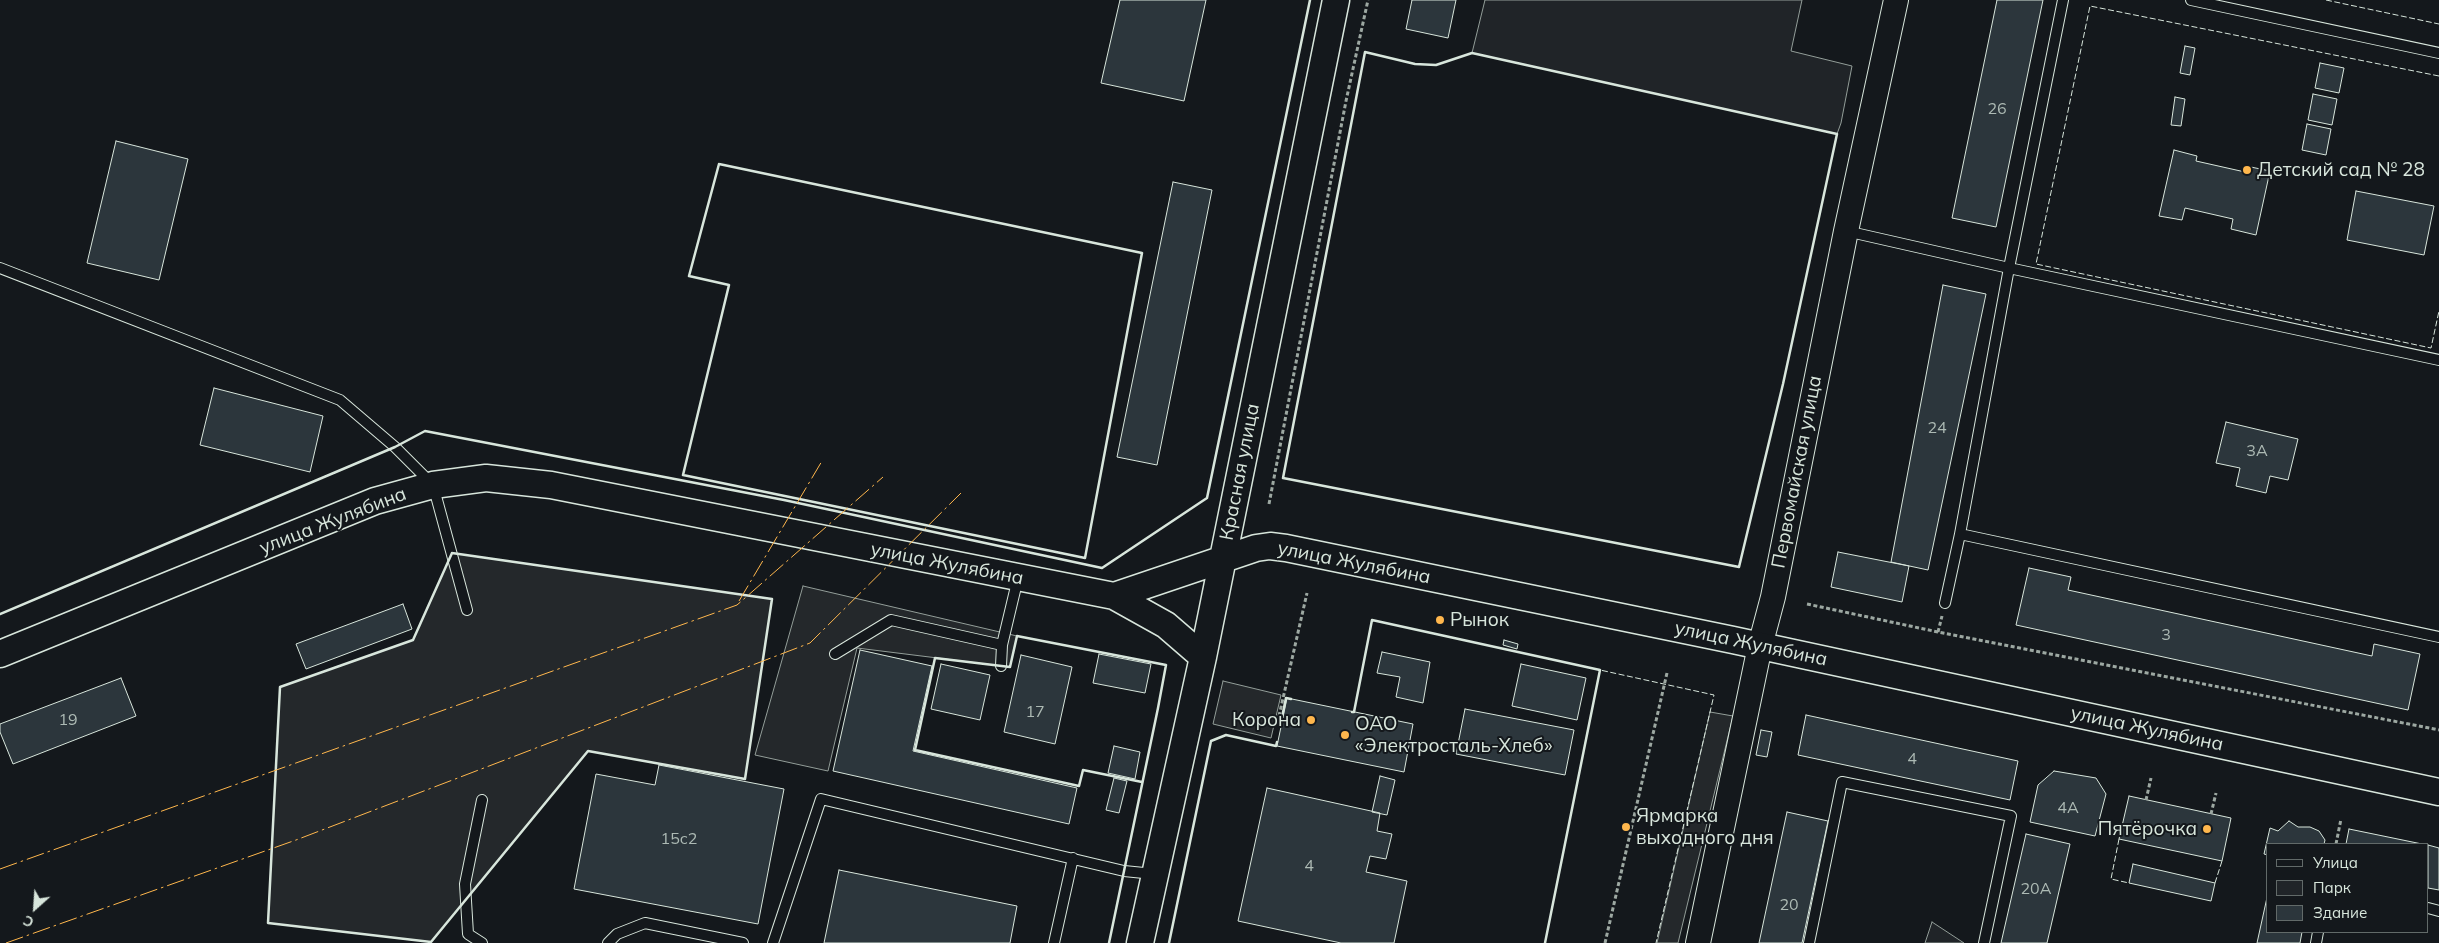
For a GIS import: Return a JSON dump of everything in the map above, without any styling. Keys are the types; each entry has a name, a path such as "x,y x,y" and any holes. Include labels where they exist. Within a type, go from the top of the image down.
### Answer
{"main road":[{"name":"Красная улица","path":"1140,943 1203,657 1336,0"},
{"name":"улица Жулябина","path":"0,654 375,501 433,485 486,478 550,485 1114,596 1256,548 1270,546 1286,548 1760,646 2439,792"},
{"path":"1114,596 1166,624 1203,657"}],"street":[{"name":"Первомайская улица","path":"1698,943 1760,646 1773,596 1846,230 1896,0"}],"lane":[{"path":"1945,603 1960,534 2009,268 2063,0"},
{"path":"2191,0 2439,54"},
{"path":"1846,230 2009,268 2439,360"},
{"path":"0,268 340,400 395,447 433,485 467,610"},
{"path":"1960,534 2439,637"},
{"path":"1001,666 1002,645 1018,578"},
{"path":"835,654 891,620 1002,645"},
{"path":"1809,943 1842,782 2011,816 1984,943"},
{"path":"774,943 821,799 1124,870 1154,874"},
{"path":"482,800 465,884 468,934 482,943"},
{"path":"1054,943 1073,858"},
{"path":"608,943 617,934 645,923 743,943"}],"path":[{"path":"1269,504 1346,101 1368,0"},
{"path":"1279,716 1307,593"},
{"path":"1807,604 1938,632 2439,730"},
{"path":"1604,943 1667,673"},
{"path":"2146,800 2150,778"},
{"path":"2211,814 2216,793"},
{"path":"2336,843 2341,819"}],"green space":[{"path":"1485,0 1802,0 1791,51 1852,66 1841,123 1837,134 1472,53"},
{"path":"1932,922 1964,943 1925,943"}],"shaded area":[{"path":"452,553 772,599 745,779 588,751 431,942 268,923 280,687 413,640"},
{"path":"803,586 1017,636 1010,667 857,648 828,771 755,755"},
{"path":"1223,681 1281,695 1271,738 1213,724"},
{"path":"1710,712 1733,716 1678,943 1657,943"}],"building":[{"path":"1120,0 1206,0 1184,101 1101,83"},
{"path":"1412,0 1456,0 1448,38 1406,29"},
{"path":"1997,0 2043,0 1996,227 1952,218"},
{"path":"2185,46 2195,48 2190,75 2180,73"},
{"path":"2320,63 2344,68 2339,93 2315,88"},
{"path":"2313,94 2337,99 2332,125 2308,120"},
{"path":"2175,97 2185,99 2181,126 2171,125"},
{"path":"2307,124 2331,129 2326,155 2302,150"},
{"path":"116,141 188,159 159,280 87,263"},
{"path":"2174,150 2197,156 2196,161 2245,172 2246,166 2270,171 2256,235 2231,229 2233,219 2185,208 2182,220 2159,216"},
{"path":"1173,182 1212,190 1157,465 1117,457"},
{"path":"2356,191 2434,206 2424,255 2347,240"},
{"path":"1943,285 1986,294 1928,570 1891,562"},
{"path":"214,388 323,416 310,472 200,445"},
{"path":"2226,422 2298,439 2288,480 2270,476 2266,493 2236,486 2240,468 2216,463"},
{"path":"1838,552 1909,566 1902,602 1831,587"},
{"path":"2029,568 2071,577 2068,590 2372,656 2374,644 2420,654 2408,710 2016,625"},
{"path":"403,604 412,629 306,669 296,644"},
{"path":"1504,640 1518,644 1517,649 1503,645"},
{"path":"860,650 932,666 913,751 1077,788 1069,824 833,771"},
{"path":"1382,652 1430,662 1423,703 1396,697 1400,677 1377,673"},
{"path":"1099,654 1151,664 1145,693 1093,683"},
{"path":"1021,655 1072,667 1055,744 1004,732"},
{"path":"941,664 990,675 980,720 931,709"},
{"path":"1521,664 1586,678 1577,720 1512,706"},
{"path":"121,678 136,716 13,764 0,732 0,724"},
{"name":"ОАО «Электросталь-Хлеб»","path":"1287,698 1413,724 1404,772 1277,746"},
{"path":"1465,709 1574,730 1565,775 1456,754"},
{"path":"1806,715 2018,761 2010,800 1798,755"},
{"path":"1761,730 1772,732 1767,757 1756,755"},
{"path":"1114,746 1140,752 1135,779 1108,773"},
{"path":"659,765 784,789 758,924 574,889 596,774 655,785"},
{"path":"2054,771 2096,778 2106,794 2095,836 2030,822 2038,785"},
{"path":"1380,776 1395,780 1387,815 1372,812"},
{"path":"1114,778 1127,781 1119,813 1106,810"},
{"path":"1267,788 1380,813 1377,831 1392,834 1386,859 1370,856 1366,872 1407,881 1394,943 1341,943 1238,921"},
{"path":"2129,796 2231,818 2222,861 2119,839"},
{"path":"1787,812 1828,821 1802,943 1759,943"},
{"path":"2289,821 2298,827 2310,827 2319,831 2325,840 2324,843 2267,843 2270,828 2278,831"},
{"path":"2349,829 2417,843 2346,843"},
{"path":"2026,834 2070,844 2047,943 2001,943"},
{"path":"2429,845 2439,848 2439,890 2429,888"},
{"path":"2133,864 2215,883 2211,901 2129,883"},
{"path":"839,870 1017,906 1010,943 824,943"},
{"path":"2266,902 2266,933 2302,933 2300,943 2257,943"}],"fence":[{"path":"2326,0 2439,24"},
{"path":"2439,76 2090,6 2036,264 2431,348 2439,311"},
{"path":"1545,943 1600,670 1714,695 1656,943"},
{"path":"2119,839 2111,879 2129,883"},
{"path":"2215,883 2222,861"}],"wall":[{"path":"0,614 395,447 425,431 784,500 1102,568 1207,498 1310,0"},
{"path":"1365,52 1415,64 1436,65 1472,53 1837,134 1783,384 1739,567 1283,478 1365,52"},
{"path":"719,164 1142,253 1085,558 683,475 729,285 689,276 719,164"},
{"path":"452,553 772,599 745,779 588,751 431,942 268,923 280,687 413,640 452,553"},
{"path":"1352,712 1354,712 1372,620 1600,670 1545,943"},
{"path":"1109,943 1166,665 1017,636 1010,667 935,658 915,750 1079,786 1083,770 1142,782"},
{"path":"1281,722 1286,698 1291,699"},
{"path":"1169,943 1211,741 1226,735 1276,746 1277,742"}],"power":[{"path":"739,601 822,461"},
{"path":"0,869 737,605 883,477"},
{"path":"6,943 296,840 810,643 961,493"}],"place":[{"name":"Детский сад № 28","path":"2247,170"},
{"name":"Рынок","path":"1440,620"},
{"name":"Корона","path":"1311,720"},
{"name":"ОАО «Электросталь-Хлеб»","path":"1345,735"},
{"name":"Ярмарка выходного дня","path":"1626,827"},
{"name":"Пятёрочка","path":"2207,829"}]}
